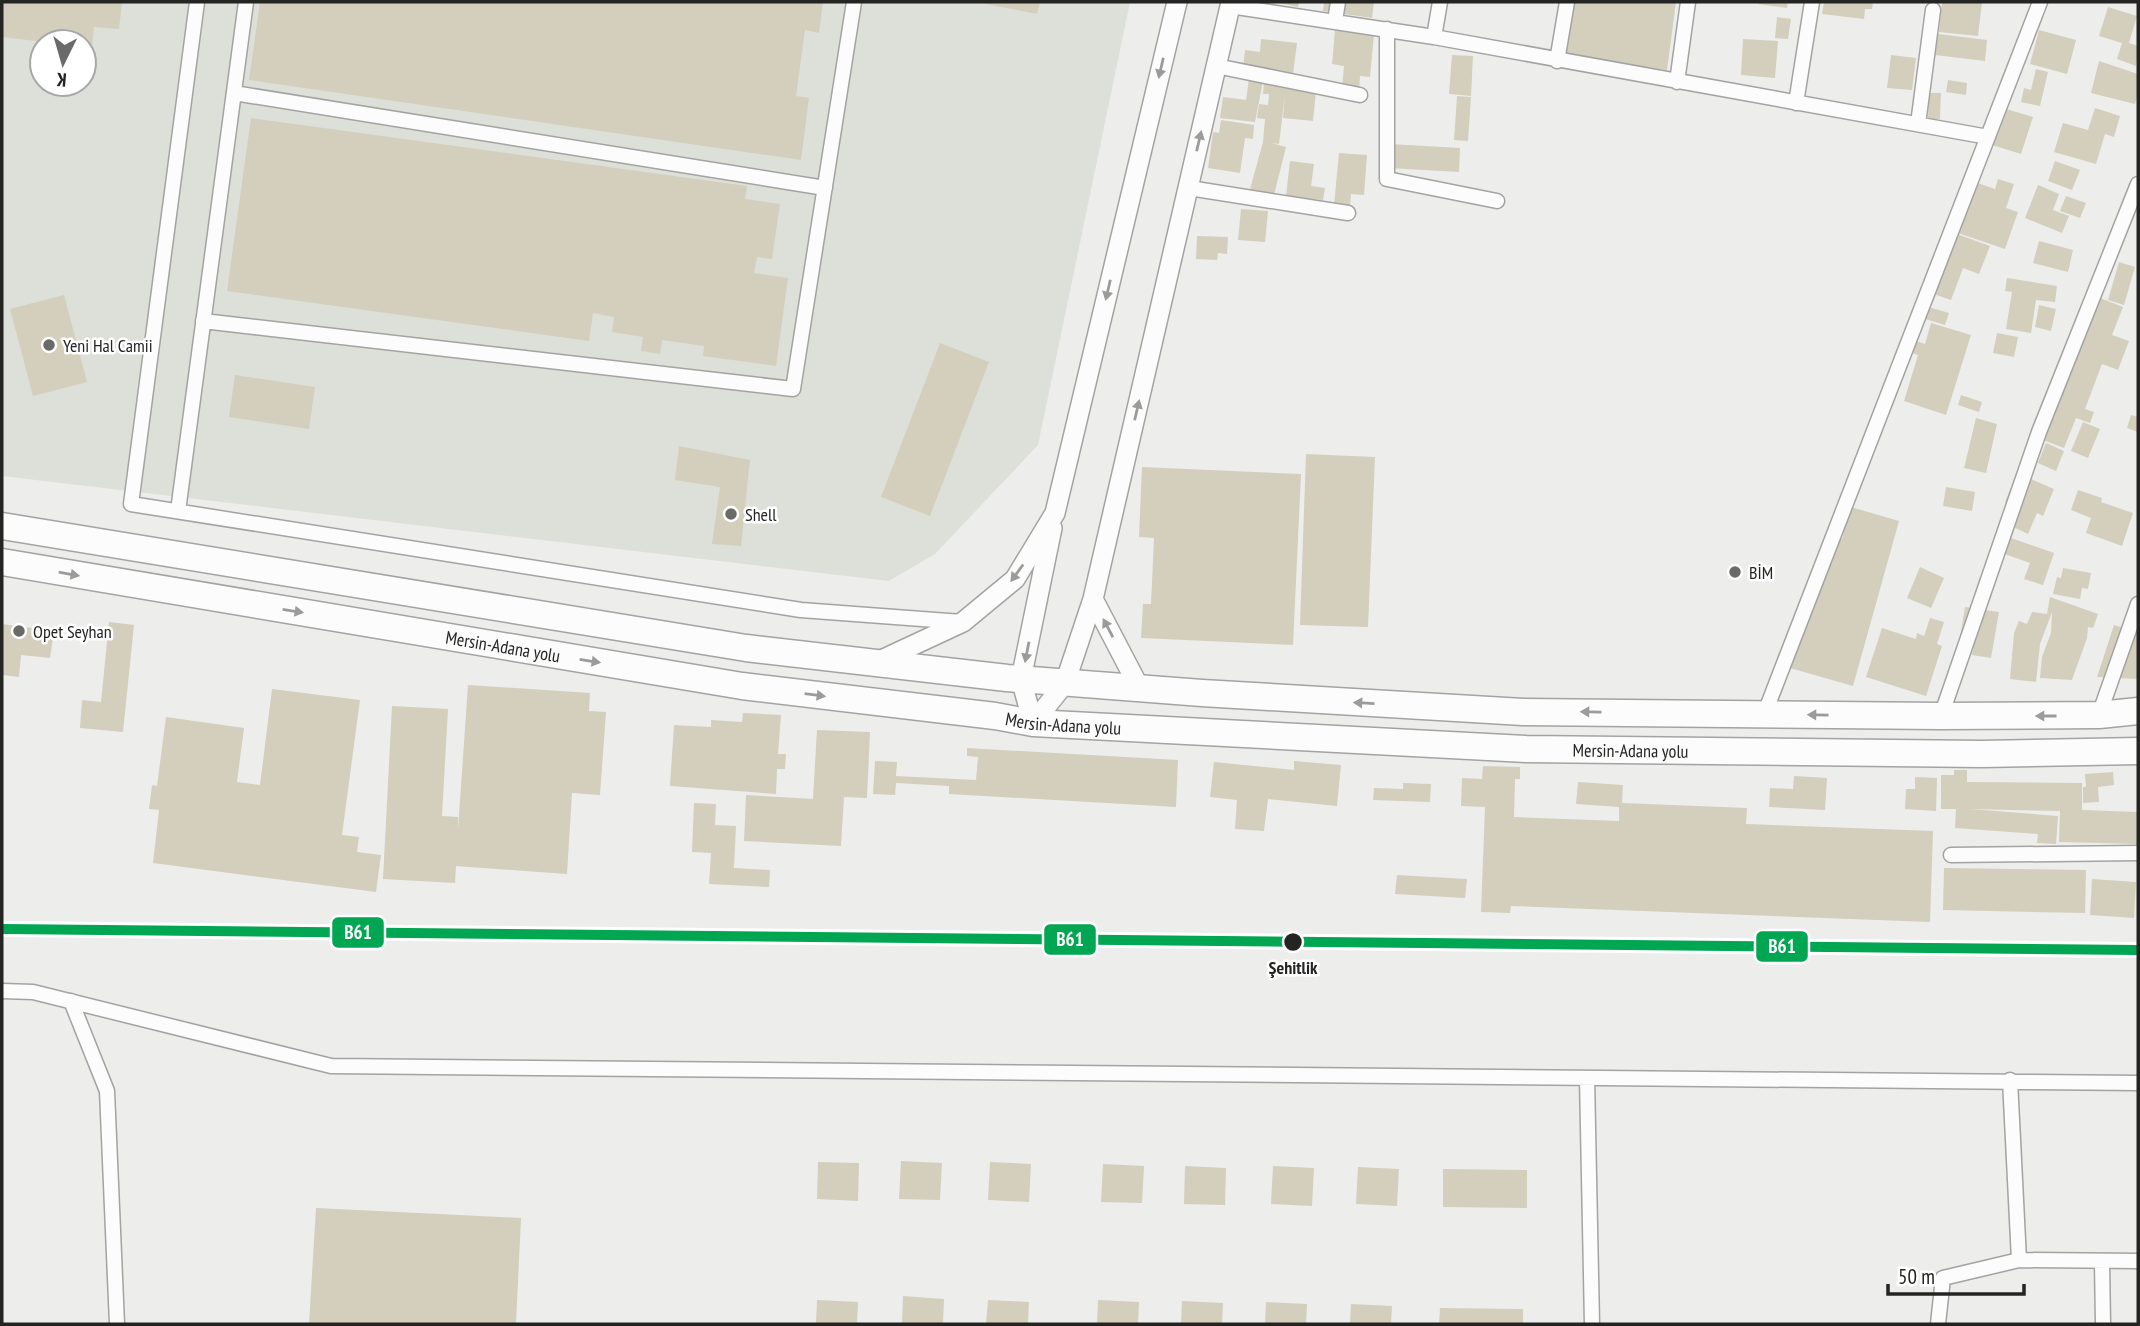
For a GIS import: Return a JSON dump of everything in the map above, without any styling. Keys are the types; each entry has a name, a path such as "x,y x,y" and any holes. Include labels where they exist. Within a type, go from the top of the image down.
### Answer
{"highway":[{"name":"Mersin-Adana yolu","path":"6,527 732,646 1065,683 1523,712 1941,716 2099,715 2138,711"},
{"name":"Mersin-Adana yolu","path":"2,562 742,686 1034,723 1526,749 1982,754 2138,751"}],"main road":[{"path":"1034,723 1021,679 1055,513 1177,2"},
{"path":"1034,723 1065,683 1093,599 1230,4"},
{"path":"875,663 964,622 1015,579 1055,513"},
{"path":"1093,599 1140,689"}],"street":[{"path":"197,2 131,504 800,610 964,622"},
{"path":"178,511 246,2"},
{"path":"204,321 793,389 853,2"},
{"path":"1335,21 1338,2"},
{"path":"1434,37 1440,2"},
{"path":"1557,61 1567,2"},
{"path":"1677,82 1688,2"},
{"path":"1796,103 1812,2"},
{"path":"1764,715 2040,2"},
{"path":"1230,4 1434,37 1988,137"},
{"path":"1918,124 1933,10"},
{"path":"1387,29 1387,179 1497,201"},
{"path":"1216,66 1360,95"},
{"path":"234,93 825,187"},
{"path":"1941,716 2039,432 2138,184"},
{"path":"1189,188 1348,213"},
{"path":"2099,715 2138,604"},
{"path":"1951,855 2138,853"},
{"path":"2,991 33,992 331,1066 2138,1083"},
{"path":"71,1001 107,1091 117,1324"},
{"path":"1587,1078 1592,1324"},
{"path":"2010,1080 2019,1260"},
{"path":"1938,1324 1943,1278 2019,1260 2138,1261"},
{"path":"2102,1262 2103,1324"}],"shaded area":[{"path":"2,2 1130,2 1038,445 935,554 889,581 2,476"}],"building":[{"path":"2,2 122,2 119,29 28,28 28,40 2,37"},
{"path":"260,2 823,2 819,33 805,30 796,96 809,98 801,160 249,80"},
{"path":"976,2 1040,2 1037,14"},
{"path":"1274,2 1299,2 1298,7"},
{"path":"1324,2 1374,2 1372,18 1323,11"},
{"path":"1569,2 1676,2 1667,70 1561,56"},
{"path":"1788,2 1787,8 1758,4"},
{"path":"1824,2 1873,2 1872,9 1865,9 1864,19 1822,14"},
{"path":"1942,2 1982,3 1978,36 1939,32"},
{"path":"2108,7 2137,16 2129,43 2138,46 2136,66 2117,59 2122,43 2099,36"},
{"path":"1777,17 1791,19 1788,39 1775,38"},
{"path":"1335,30 1374,34 1370,77 1360,76 1359,90 1342,88 1344,66 1332,64"},
{"path":"2039,30 2076,40 2067,74 2030,64"},
{"path":"1938,34 1987,40 1985,61 1935,55"},
{"path":"1261,39 1297,43 1293,74 1243,68 1245,50 1260,52"},
{"path":"1743,39 1778,41 1775,78 1741,75"},
{"path":"1452,55 1473,56 1471,96 1449,94"},
{"path":"1891,55 1916,58 1912,90 1887,88"},
{"path":"2099,61 2138,74 2135,104 2091,93"},
{"path":"2036,69 2048,72 2040,106 2021,102 2024,88 2031,90"},
{"path":"1249,79 1263,81 1255,122 1220,118 1223,97 1246,100"},
{"path":"1948,80 1967,83 1966,95 1946,92"},
{"path":"1264,83 1316,91 1313,121 1283,118 1285,95 1279,144 1271,143 1286,147 1273,199 1249,193 1263,142 1265,119 1257,118 1259,104 1268,105 1269,94 1263,94"},
{"path":"1929,93 1941,93 1940,119 1928,119"},
{"path":"1457,96 1471,97 1468,141 1454,140"},
{"path":"2003,108 2033,117 2021,154 1992,145"},
{"path":"2095,108 2120,116 2114,137 2105,134 2096,164 2054,152 2063,123 2088,130"},
{"path":"251,118 747,186 745,199 780,204 772,259 757,257 754,273 788,278 776,366 703,356 704,346 662,340 660,354 641,351 643,337 612,332 614,317 593,313 589,341 227,291"},
{"path":"1221,120 1254,125 1253,139 1245,138 1240,173 1208,168 1213,132 1219,133"},
{"path":"1390,144 1460,148 1459,172 1388,168"},
{"path":"1339,153 1367,155 1364,195 1351,194 1350,206 1334,205"},
{"path":"1290,161 1314,164 1311,186 1325,188 1323,200 1286,196"},
{"path":"2055,161 2080,170 2072,190 2048,181"},
{"path":"1998,179 2014,184 2006,208 2018,212 2005,249 1952,231 1969,180 1995,189"},
{"path":"2038,185 2059,194 2053,210 2069,216 2062,233 2025,218"},
{"path":"2066,196 2086,203 2080,218 2060,211"},
{"path":"1241,209 1268,211 1265,242 1238,240"},
{"path":"1954,233 1990,246 1979,274 1963,268 1951,300 1931,293"},
{"path":"1197,236 1228,237 1227,254 1218,253 1217,260 1196,259"},
{"path":"2039,241 2073,250 2068,272 2033,263"},
{"path":"2119,262 2135,267 2124,305 2108,300"},
{"path":"2007,278 2057,286 2055,302 2036,300 2031,333 2006,329 2012,292 2005,291"},
{"name":"Yeni Hal Camii","path":"64,295 87,382 33,396 10,309"},
{"path":"2095,296 2123,307 2112,335 2129,341 2118,370 2102,364 2085,409 2094,412 2090,423 2076,418 2064,448 2043,440"},
{"path":"2039,305 2056,309 2051,331 2035,327"},
{"path":"1925,306 1949,313 1945,325 1922,318"},
{"path":"1931,323 1971,335 1946,415 1904,401 1918,355 1912,353 1916,341 1925,344"},
{"path":"1997,333 2018,337 2014,357 1993,353"},
{"path":"940,343 989,362 930,516 881,497"},
{"path":"235,375 315,387 309,429 229,417"},
{"path":"1961,395 1982,402 1979,412 1958,405"},
{"path":"2131,415 2138,417 2138,432 2127,428"},
{"path":"1976,418 1997,424 1986,473 1964,468"},
{"path":"2083,422 2100,429 2088,458 2071,451"},
{"path":"2046,443 2064,451 2056,471 2038,463"},
{"path":"679,446 750,460 741,546 712,544 720,487 675,480"},
{"path":"1306,454 1375,457 1368,627 1300,625"},
{"path":"1142,467 1301,474 1293,645 1141,638 1143,604 1151,604 1154,538 1139,537"},
{"path":"2017,473 2054,489 2043,516 2037,513 2028,534 2009,525 2017,507 2005,502"},
{"path":"1946,487 1975,492 1972,511 1943,506"},
{"path":"2078,490 2102,498 2101,502 2133,513 2122,546 2086,533 2091,518 2071,510"},
{"path":"1851,507 1899,521 1853,686 1790,668 1829,535 1842,539"},
{"path":"2008,537 2054,553 2043,585 2024,579 2030,563 2002,553"},
{"path":"1920,567 1944,578 1931,608 1907,598"},
{"path":"2063,568 2091,573 2088,589 2082,588 2080,599 2053,594 2057,577 2061,578"},
{"path":"2050,597 2098,614 2093,628 2088,627 2087,638 2072,680 2040,678 2042,657 2051,633 2052,612 2040,644 2036,682 2010,679 2014,633 2019,621 2027,624 2032,612 2047,614"},
{"path":"1965,607 1999,612 1991,658 1972,655 1975,641 1960,638"},
{"path":"1930,618 1944,622 1937,644 1942,646 1926,696 1866,677 1882,628 1916,639 1917,633 1924,636"},
{"path":"109,622 134,625 123,732 80,728 82,700 101,702"},
{"path":"2,624 54,631 50,658 21,655 19,677 2,675"},
{"path":"2114,625 2138,632 2138,679 2097,677"},
{"path":"468,685 590,693 589,711 606,712 600,795 572,793 567,874 456,866 455,883 383,879 392,706 448,709 442,816 458,817 458,829"},
{"path":"272,689 360,700 342,835 359,837 357,852 381,855 376,892 153,863 159,810 149,809 152,785 157,786 166,717 244,728 237,782 260,785"},
{"path":"743,713 781,715 778,754 786,754 785,769 777,769 776,794 670,786 674,725 711,727 711,720 742,722"},
{"path":"817,730 870,732 867,798 844,797 841,846 744,841 746,795 813,799"},
{"path":"967,748 1178,760 1176,807 949,794 949,786 896,783 895,795 873,794 875,761 897,762 896,776 976,780 978,757 967,756"},
{"path":"1294,761 1341,765 1337,806 1268,799 1264,831 1235,829 1237,800 1210,797 1214,762 1294,770"},
{"path":"1483,766 1520,767 1520,779 1515,779 1514,817 1619,821 1619,807 1576,804 1578,782 1623,785 1622,803 1747,808 1746,824 1933,831 1930,922 1511,906 1510,913 1481,912 1485,807 1461,806 1462,778 1482,779"},
{"path":"1954,770 1967,770 1967,782 2082,783 2082,810 2138,812 2138,844 2059,842 2060,811 1970,809 2058,816 2056,844 2037,843 2038,834 1955,828 1956,809 1941,809 1941,775 1954,775"},
{"path":"2113,772 2114,785 2098,787 2099,802 2083,803 2085,774"},
{"path":"1794,776 1827,778 1825,810 1769,807 1770,788 1793,789"},
{"path":"1915,777 1937,778 1936,811 1905,809 1906,789 1915,789"},
{"path":"1403,783 1431,784 1430,802 1373,800 1374,788 1403,789"},
{"path":"694,803 716,804 715,825 736,826 734,868 770,870 769,887 709,884 711,853 692,852"},
{"path":"1944,868 2086,870 2085,913 1943,910"},
{"path":"1397,875 1467,879 1465,898 1395,894"},
{"path":"2092,879 2136,882 2134,918 2090,915"},
{"path":"901,1161 942,1163 940,1200 899,1199"},
{"path":"818,1162 859,1163 858,1201 817,1199"},
{"path":"990,1162 1031,1164 1029,1202 988,1200"},
{"path":"1103,1164 1144,1166 1142,1203 1101,1202"},
{"path":"1185,1166 1226,1168 1225,1205 1184,1204"},
{"path":"1273,1166 1314,1168 1312,1206 1271,1204"},
{"path":"1358,1167 1399,1169 1397,1206 1356,1204"},
{"path":"1443,1169 1527,1170 1527,1208 1443,1207"},
{"path":"316,1208 521,1218 516,1324 309,1324"},
{"path":"903,1296 944,1299 943,1324 902,1324"},
{"path":"817,1300 858,1302 857,1324 816,1324"},
{"path":"988,1300 1029,1302 1028,1324 986,1324"},
{"path":"1098,1300 1139,1302 1138,1324 1097,1324"},
{"path":"1182,1301 1223,1303 1222,1324 1181,1324"},
{"path":"1266,1302 1307,1304 1306,1324 1265,1324"},
{"path":"1351,1304 1392,1306 1391,1324 1350,1324"},
{"path":"1440,1308 1523,1309 1523,1324 1439,1324"}],"transit line":[{"name":"B61","path":"2,929 2138,950"}],"place":[{"name":"Yeni Hal Camii","path":"49,345"},
{"name":"Shell","path":"731,514"},
{"name":"BİM","path":"1735,572"},
{"name":"Opet Seyhan","path":"19,631"},
{"name":"Şehitlik","path":"1293,942"}]}
